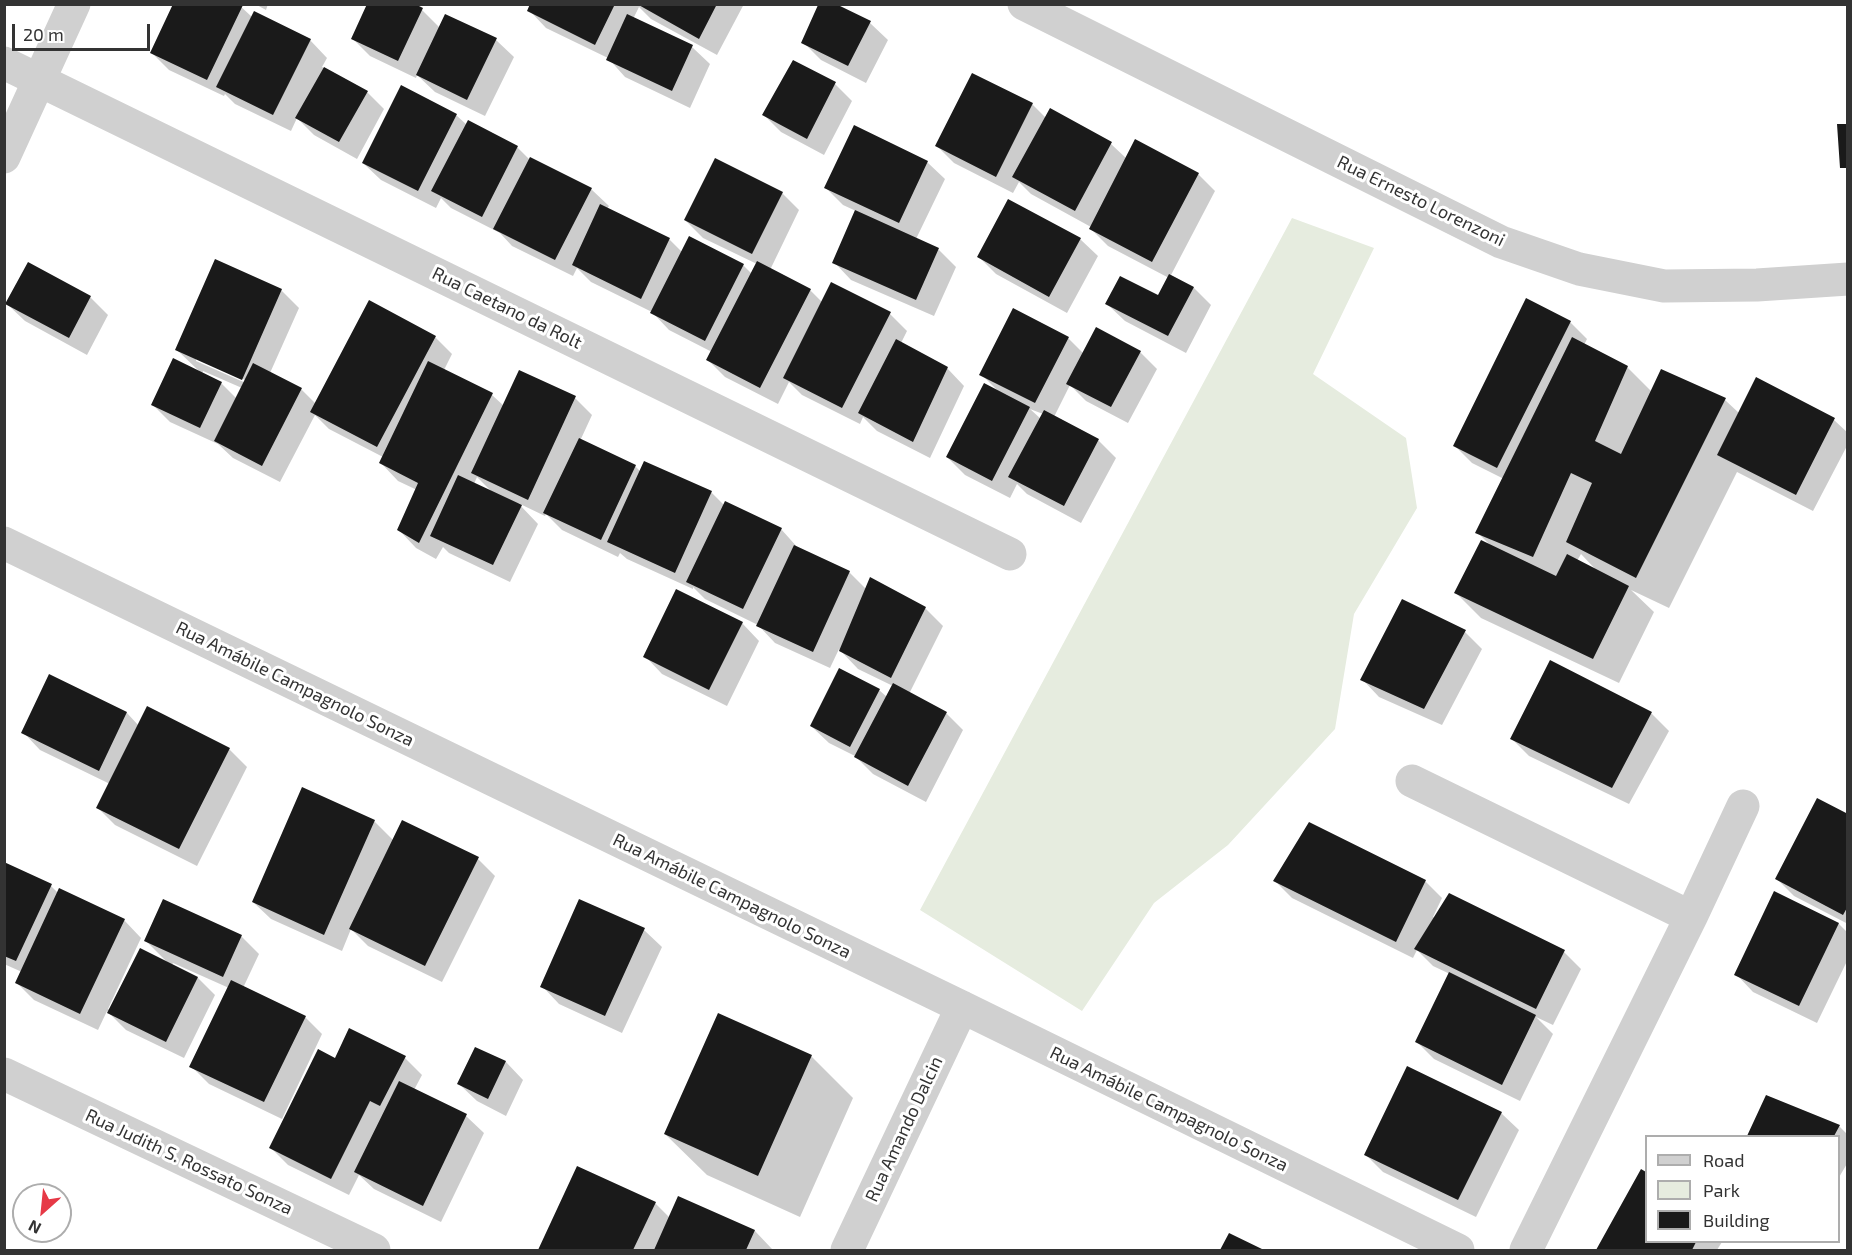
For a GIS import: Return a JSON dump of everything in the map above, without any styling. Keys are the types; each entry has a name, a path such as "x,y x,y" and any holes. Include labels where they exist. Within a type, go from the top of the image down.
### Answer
{"street":[{"path":"4,157 74,4"},
{"name":"Rua Ernesto Lorenzoni","path":"1024,4 1501,242 1580,269 1664,286 1757,285 1848,279"},
{"name":"Rua Caetano da Rolt","path":"4,63 1010,554"},
{"name":"Rua Amábile Campagnolo Sonza","path":"4,543 962,1007 1458,1251"},
{"path":"1412,781 1691,917"},
{"path":"1526,1251 1691,917 1743,806"},
{"name":"Rua Amando Dalcin","path":"847,1251 962,1007"},
{"name":"Rua Judith S. Rossato Sonza","path":"4,1074 374,1251"}],"green space":[{"path":"1292,218 1374,248 1313,374 1406,438 1417,508 1354,614 1335,729 1228,845 1154,903 1082,1011 920,910"}],"building":[{"path":"173,4 243,5 207,80 150,53"},
{"path":"367,4 415,4 423,8 398,61 351,39"},
{"path":"530,4 615,4 595,45 527,11"},
{"path":"637,4 717,4 699,39"},
{"path":"818,5 838,5 871,21 848,66 801,43"},
{"path":"254,11 311,39 273,115 216,87"},
{"path":"445,14 497,38 467,100 416,75"},
{"path":"627,14 693,45 672,91 606,60"},
{"path":"793,60 836,82 807,139 762,115"},
{"path":"324,67 368,91 339,142 295,118"},
{"path":"972,73 1033,103 996,177 935,146"},
{"path":"401,85 457,114 418,191 362,163"},
{"path":"1050,108 1112,142 1075,211 1012,177"},
{"path":"468,120 518,146 482,217 431,191"},
{"path":"1837,124 1848,124 1848,168 1840,168"},
{"path":"854,125 928,161 899,223 824,188"},
{"path":"1135,139 1199,173 1152,262 1089,229"},
{"path":"530,157 592,188 555,260 493,229"},
{"path":"715,158 783,192 752,254 684,220"},
{"path":"1008,199 1081,238 1049,297 977,257"},
{"path":"600,204 670,238 641,299 572,265"},
{"path":"855,210 939,248 916,300 832,263"},
{"path":"689,236 744,264 705,341 650,313"},
{"path":"215,259 282,289 242,380 175,350"},
{"path":"757,261 811,289 760,388 706,360"},
{"path":"28,262 91,296 69,338 5,304"},
{"path":"1169,274 1194,287 1168,336 1105,304 1120,276 1158,295"},
{"path":"831,282 891,312 842,408 783,378"},
{"path":"1526,298 1571,321 1497,468 1453,446"},
{"path":"369,300 436,336 377,447 310,412"},
{"path":"1013,308 1069,337 1035,403 979,375"},
{"path":"1096,327 1141,351 1111,407 1066,384"},
{"path":"1572,337 1628,366 1595,441 1621,454 1661,369 1726,398 1636,578 1566,542 1592,483 1571,473 1533,557 1475,533"},
{"path":"896,339 948,367 913,442 858,413"},
{"path":"173,358 222,382 200,428 151,405"},
{"path":"428,361 493,393 419,543 397,530 418,483 379,463"},
{"path":"253,363 302,388 262,466 214,441"},
{"path":"519,370 576,396 528,500 471,473"},
{"path":"1756,377 1835,418 1796,495 1717,455"},
{"path":"984,383 1030,407 992,481 946,457"},
{"path":"1044,410 1099,439 1064,506 1008,477"},
{"path":"579,438 636,465 601,540 543,513"},
{"path":"644,461 712,491 675,573 607,542"},
{"path":"458,475 522,505 493,565 430,536"},
{"path":"725,501 782,528 743,609 686,582"},
{"path":"1481,540 1556,576 1567,554 1629,586 1593,659 1454,593"},
{"path":"794,545 850,571 813,652 756,626"},
{"path":"870,577 926,607 891,678 839,651"},
{"path":"676,589 743,622 709,690 643,657"},
{"path":"1402,599 1466,630 1424,709 1360,680"},
{"path":"1550,660 1652,712 1612,788 1510,739"},
{"path":"839,668 880,689 850,747 810,726"},
{"path":"49,674 127,712 99,771 21,733"},
{"path":"893,683 947,712 908,786 854,757"},
{"path":"147,706 230,748 179,849 96,808"},
{"path":"302,787 375,820 324,935 252,902"},
{"path":"1817,798 1848,814 1848,906 1843,915 1775,879"},
{"path":"402,820 479,857 425,966 349,929"},
{"path":"1309,822 1426,880 1396,942 1273,881"},
{"path":"4,862 52,884 16,961 4,956"},
{"path":"59,888 125,919 80,1014 15,983"},
{"path":"1774,891 1839,923 1799,1006 1734,975"},
{"path":"1449,893 1565,950 1536,1009 1414,949"},
{"path":"163,899 242,935 223,977 144,941"},
{"path":"579,899 645,928 605,1016 540,987"},
{"path":"140,948 198,977 166,1042 107,1013"},
{"path":"1449,972 1536,1015 1502,1085 1415,1042"},
{"path":"231,980 306,1016 264,1102 189,1067"},
{"path":"718,1013 812,1055 758,1176 664,1134"},
{"path":"349,1028 406,1056 380,1106 370,1101 331,1179 269,1148 318,1049 335,1058"},
{"path":"475,1047 506,1061 488,1099 457,1084"},
{"path":"1407,1066 1502,1112 1458,1200 1364,1155"},
{"path":"399,1081 467,1114 423,1206 354,1172"},
{"path":"1766,1095 1840,1125 1835,1135 1747,1135"},
{"path":"577,1166 656,1202 633,1250 538,1250"},
{"path":"1641,1169 1645,1171 1645,1243 1696,1243 1692,1250 1596,1250"},
{"path":"678,1196 755,1230 746,1250 654,1250"},
{"path":"1229,1233 1264,1250 1220,1250"}]}
